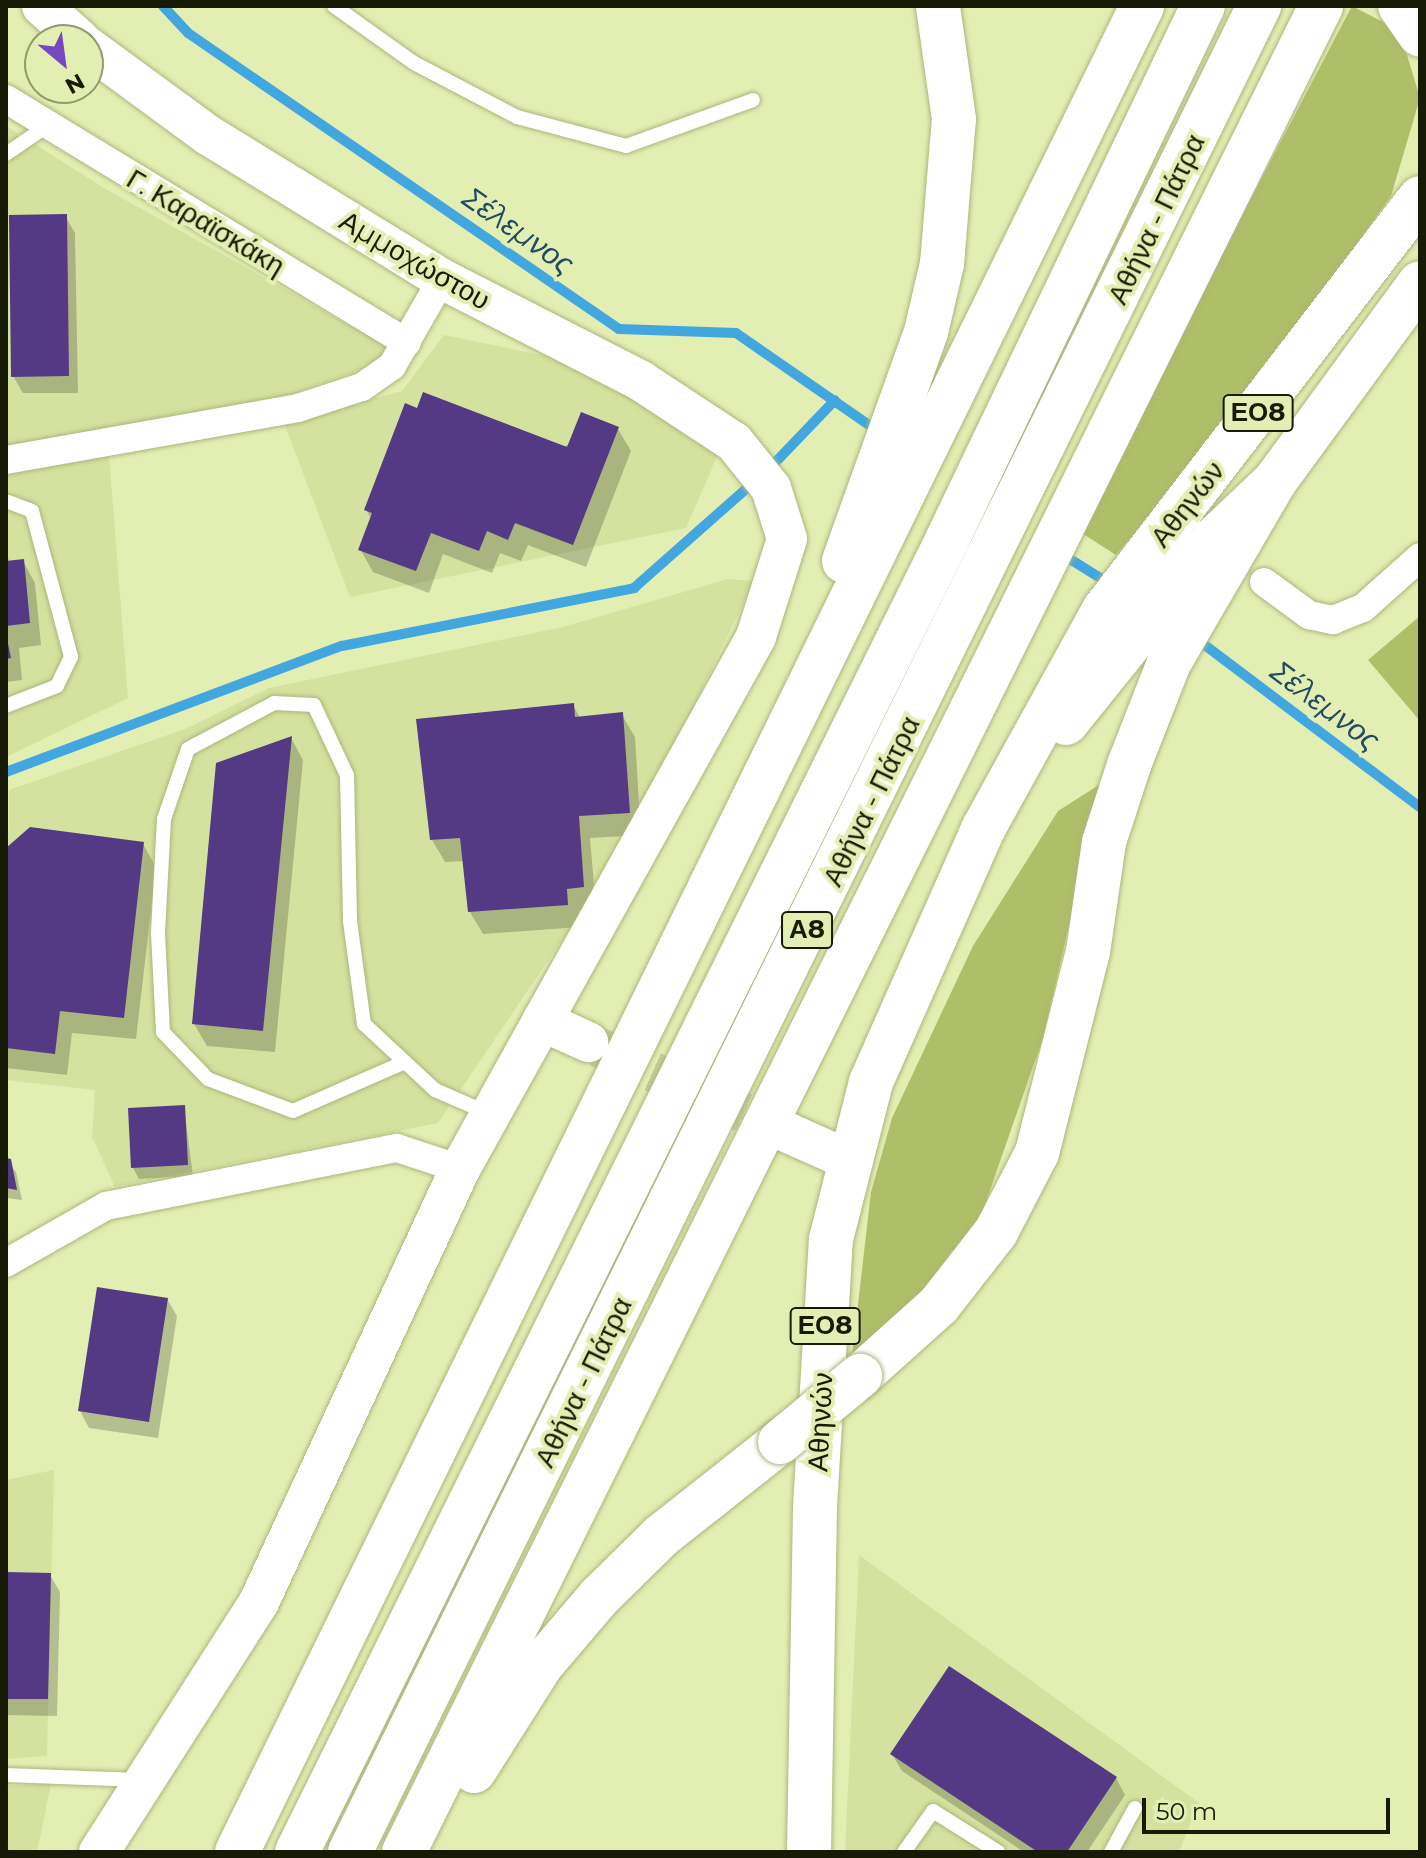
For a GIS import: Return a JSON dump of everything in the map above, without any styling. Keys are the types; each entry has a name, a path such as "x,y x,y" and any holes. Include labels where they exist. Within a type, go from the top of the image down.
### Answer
{"main road":[{"path":"783,740 926,332 942,264 954,119 938,6"},
{"path":"237,1852 1142,6"},
{"name":"Αθήνα - Πάτρα","path":"297,1852 947,540 1203,6"},
{"name":"Αθήνα - Πάτρα","path":"350,1852 1259,6"},
{"path":"404,1852 1321,6"},
{"path":"1400,6 1420,35"},
{"name":"Αθηνών","path":"809,1852 825,1319 847,1159 871,1082 983,829 1104,610 1420,198"},
{"name":"Αθηνών","path":"983,829 1215,538 1275,481 1420,283"},
{"path":"423,1852 542,1664 599,1597 661,1536 860,1376 939,1305 996,1232 1037,1153 1088,952 1104,842 1129,765 1169,663 1275,481"}],"street":[{"path":"42,6 62,24"},
{"name":"Αμμοχώστου","path":"104,59 208,135 442,279 641,381 751,458 771,488 787,539 756,637 542,1021"},
{"name":"Γ. Καραϊσκάκη","path":"6,99 407,343"},
{"path":"6,460 319,402 385,374 407,343 442,279"},
{"path":"1264,582 1309,615 1333,620 1363,608 1420,557"},
{"path":"99,1852 259,1602 460,1169 542,1021 588,1042"},
{"path":"784,1131 847,1159"},
{"path":"6,1263 106,1206 397,1148 460,1169"}],"lane":[{"path":"334,6 414,63 517,117 626,146 753,100"},
{"path":"6,154 47,126"},
{"path":"6,501 32,511 71,657 57,686 6,706"},
{"path":"405,1062 293,1111 208,1079 163,1032 158,933 164,819 188,749 274,703 314,705 347,775 350,921 364,1024 405,1062 435,1090 489,1113"},
{"path":"6,1775 144,1780"},
{"path":"1111,1852 1135,1808"},
{"path":"904,1852 933,1811 998,1852"}],"shaded area":[{"path":"1352,6 1385,23 1407,55 1420,98 1391,196 1234,414 1116,555 1077,530"},
{"path":"6,126 104,188 388,347 374,365 283,397 6,447"},
{"path":"444,335 570,361 719,452 686,528 350,597 284,423 402,391"},
{"path":"109,454 128,698 6,757 6,472"},
{"path":"728,579 754,581 628,843 438,1123 115,1187 92,1137 95,1090 6,1080 9,790 185,729 269,688 563,627"},
{"path":"1420,616 1420,721 1368,660"},
{"path":"1102,783 1043,1038 982,1213 893,1330 851,1365 871,1192 892,1118 973,946 1058,811"},
{"path":"54,1470 47,1756 6,1759 6,1480"},
{"path":"859,1555 1199,1803 1179,1852 845,1852"},
{"path":"51,1784 37,1852 6,1852 6,1786"}],"building":[{"path":"67,214 69,376 11,377 9,215"},
{"path":"423,392 567,447 581,412 619,427 573,545 515,523 508,540 487,531 479,551 431,533 416,571 358,550 372,513 364,510 405,403 417,408"},
{"path":"24,559 30,623 6,626 6,561"},
{"path":"6,634 11,658 6,659"},
{"path":"574,703 575,717 623,712 630,813 579,816 584,887 567,889 568,905 468,912 460,838 430,840 416,719"},
{"path":"292,736 263,1031 192,1024 216,763"},
{"path":"30,827 144,842 124,1018 60,1011 55,1054 6,1048 6,848"},
{"path":"185,1105 188,1165 131,1168 128,1108"},
{"path":"6,1158 11,1159 17,1190 6,1188"},
{"path":"97,1287 168,1298 149,1422 78,1411"},
{"path":"6,1572 51,1573 48,1699 6,1699"},
{"path":"949,1666 1117,1777 1067,1852 1038,1852 890,1754"}],"waterway":[{"name":"Σέλεμνος","path":"163,6 188,33 619,329 736,333 872,427"},
{"path":"767,471 835,400"},
{"path":"6,772 342,646 634,588 755,481"},
{"name":"Σέλεμνος","path":"1065,556 1102,579"},
{"name":"Σέλεμνος","path":"1202,643 1420,807"}],"tunnel":[{"path":"598,1047 784,1131"}]}
